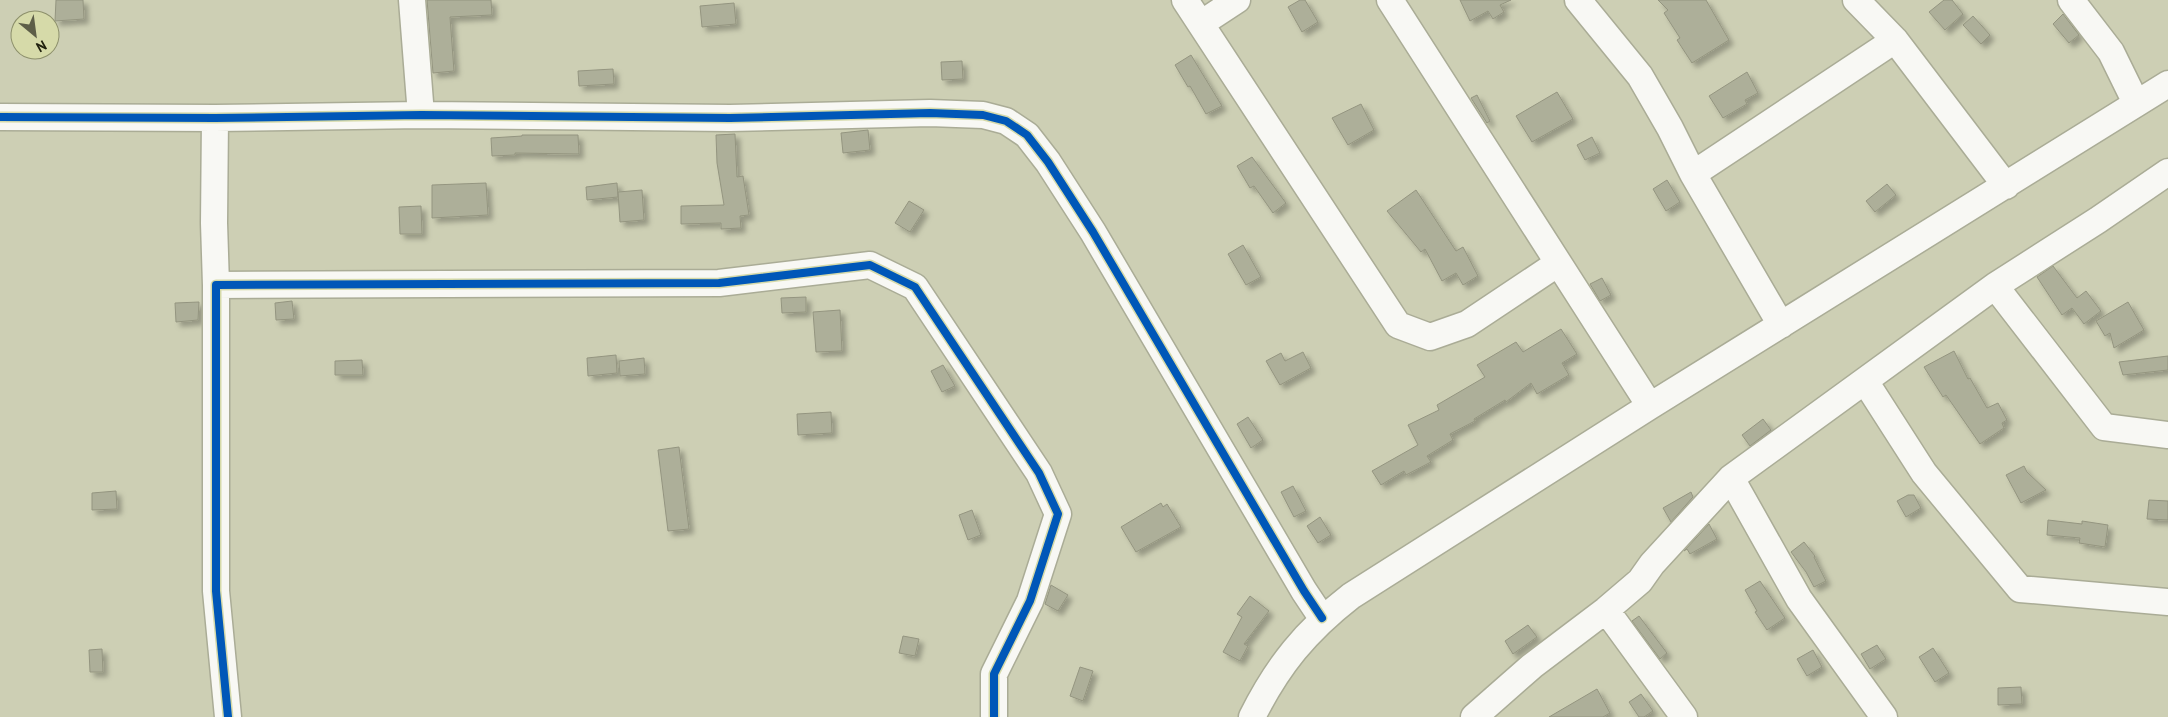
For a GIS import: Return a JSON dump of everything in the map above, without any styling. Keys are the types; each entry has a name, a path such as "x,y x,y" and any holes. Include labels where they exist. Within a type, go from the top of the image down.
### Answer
{"street":[{"path":"412,0 421,115"},
{"path":"1185,0 1202,23 1398,325 1430,337 1467,324 1557,264"},
{"path":"1202,23 1237,0"},
{"path":"1390,0 1557,264 1650,406"},
{"path":"1578,0 1640,76 1670,128 1693,174 1781,325"},
{"path":"1856,0 1895,40 2006,186"},
{"path":"2070,0 2111,52 2136,103"},
{"path":"1693,174 1895,40"},
{"path":"1252,717 1262,697 1291,652 1322,618 1351,596 1650,406 2168,84"},
{"path":"0,117 216,118 421,115 730,118 930,113 983,115 1006,121 1027,135 1038,148 1093,232 1304,591 1322,618"},
{"path":"216,118 214,223 216,285 216,591 228,717"},
{"path":"1480,715 1532,666 1606,610 1640,581 1652,564 1731,478 1995,286 2098,220 2168,172"},
{"path":"216,285 719,283 870,265 915,287 1038,473 1058,514 1030,601 994,674 994,717"},
{"path":"1995,286 2104,427 2168,435"},
{"path":"1865,381 1924,473 2020,589 2168,602"},
{"path":"1731,478 1799,598 1884,717"},
{"path":"1606,610 1684,717"}],"building":[{"path":"56,0 83,0 84,19 60,21 60,10 56,10"},
{"path":"427,0 491,0 492,15 450,17 454,71 433,73"},
{"path":"1300,0 1305,0 1318,22 1302,32 1288,7"},
{"path":"1460,0 1511,0 1500,5 1504,12 1493,19 1488,11 1470,21"},
{"path":"1658,0 1706,0 1729,40 1692,63 1677,40 1680,38 1664,13 1668,10"},
{"path":"1944,0 1952,0 1963,14 1945,30 1929,12"},
{"path":"734,3 736,24 702,27 700,6"},
{"path":"2063,14 2079,35 2069,43 2053,24"},
{"path":"1973,16 1990,35 1981,44 1963,25"},
{"path":"1191,55 1222,106 1206,114 1175,65"},
{"path":"962,61 963,79 942,80 941,62"},
{"path":"613,69 614,84 579,86 578,71"},
{"path":"1747,72 1758,93 1745,100 1747,104 1723,118 1709,96"},
{"path":"1557,92 1573,119 1532,142 1516,116"},
{"path":"1477,95 1490,121 1487,123 1471,98"},
{"path":"1361,104 1374,130 1348,145 1332,118"},
{"path":"868,130 870,150 843,153 841,133"},
{"path":"735,134 737,177 743,176 749,215 740,216 741,228 721,229 721,223 681,224 681,206 724,205 717,163 716,135"},
{"path":"522,135 578,135 579,154 515,153 515,155 492,156 491,138"},
{"path":"1592,137 1600,153 1585,160 1577,145"},
{"path":"1252,157 1286,203 1273,213 1254,186 1250,188 1237,166"},
{"path":"1667,180 1680,202 1666,211 1653,189"},
{"path":"486,183 488,215 432,218 432,185"},
{"path":"617,183 618,197 587,200 586,187"},
{"path":"1887,184 1896,195 1875,212 1866,201"},
{"path":"642,190 644,220 620,222 618,192"},
{"path":"1416,190 1456,251 1463,247 1478,276 1463,285 1456,273 1442,281 1425,249 1421,252 1387,211"},
{"path":"909,201 924,210 910,232 895,223"},
{"path":"421,206 422,234 400,234 399,207"},
{"path":"1243,245 1261,277 1246,285 1228,254"},
{"path":"2053,266 2077,298 2086,291 2101,311 2084,324 2072,308 2062,315 2037,277"},
{"path":"1602,278 1611,295 1600,301 1590,284"},
{"path":"806,297 806,312 782,313 781,298"},
{"path":"292,301 294,319 276,320 275,303"},
{"path":"199,302 198,320 176,322 175,303"},
{"path":"2128,302 2144,330 2114,348 2110,333 2105,336 2096,321"},
{"path":"840,310 842,351 816,352 813,312"},
{"path":"1561,329 1577,354 1562,363 1569,375 1537,394 1531,383 1506,402 1505,400 1474,419 1475,421 1450,434 1453,440 1427,456 1431,462 1406,475 1404,471 1381,485 1372,471 1418,445 1408,425 1439,410 1437,405 1485,377 1477,365 1516,342 1523,352"},
{"path":"1954,351 1968,379 1970,378 1987,408 1998,403 2007,420 2002,423 2004,428 1980,444 1946,395 1943,397 1924,367"},
{"path":"1303,352 1311,368 1280,385 1266,361 1281,353 1285,361"},
{"path":"616,355 617,373 588,376 587,358"},
{"path":"2168,356 2168,370 2123,375 2119,362"},
{"path":"644,358 645,374 620,376 619,361"},
{"path":"362,360 363,375 335,375 335,361"},
{"path":"943,365 955,386 942,392 931,371"},
{"path":"831,412 832,433 798,435 797,414"},
{"path":"1248,417 1263,440 1251,448 1237,424"},
{"path":"1763,419 1771,430 1750,446 1742,435"},
{"path":"679,447 689,529 668,531 658,450"},
{"path":"2024,466 2027,472 2046,490 2021,503 2006,475"},
{"path":"1293,486 1306,511 1294,517 1281,492"},
{"path":"116,491 117,509 92,510 92,493"},
{"path":"1691,492 1693,497 1671,522 1663,508"},
{"path":"1908,495 1914,495 1921,508 1906,517 1897,501"},
{"path":"2149,500 2168,501 2168,520 2147,519"},
{"path":"1161,503 1163,507 1167,504 1181,527 1136,552 1121,527"},
{"path":"972,510 981,535 968,540 959,515"},
{"path":"1320,517 1331,535 1318,543 1307,526"},
{"path":"2048,520 2082,524 2082,521 2108,525 2105,547 2079,543 2080,538 2047,535"},
{"path":"1709,524 1717,539 1690,554 1687,549 1684,551"},
{"path":"1804,542 1815,556 1826,581 1814,587 1806,572 1791,552"},
{"path":"1760,581 1785,618 1767,630 1755,612 1757,611 1745,590"},
{"path":"1051,585 1068,595 1058,611 1045,604"},
{"path":"1250,596 1269,611 1244,644 1248,646 1240,661 1223,652 1242,617 1237,614"},
{"path":"1639,616 1667,653 1660,659 1632,621"},
{"path":"1528,625 1537,637 1513,654 1505,641"},
{"path":"903,636 919,639 915,656 899,653"},
{"path":"1877,645 1886,659 1870,669 1861,654"},
{"path":"1933,648 1949,673 1935,682 1919,657"},
{"path":"102,649 103,672 90,672 89,650"},
{"path":"1813,650 1822,667 1807,676 1797,659"},
{"path":"1080,667 1093,671 1083,701 1070,696"},
{"path":"2021,687 2022,704 1998,705 1998,688"},
{"path":"1597,689 1610,713 1603,717 1549,717"},
{"path":"1641,694 1653,711 1644,717 1639,717 1629,702"}],"cycle path":[{"path":"0,117 215,118 421,115 730,118 930,113 983,115 1006,121 1027,135 1048,162 1093,232 1304,591 1322,618"},
{"path":"228,717 216,591 216,285 719,283 870,265 915,287 1039,473 1058,514 1030,601 994,674 994,717"}]}
